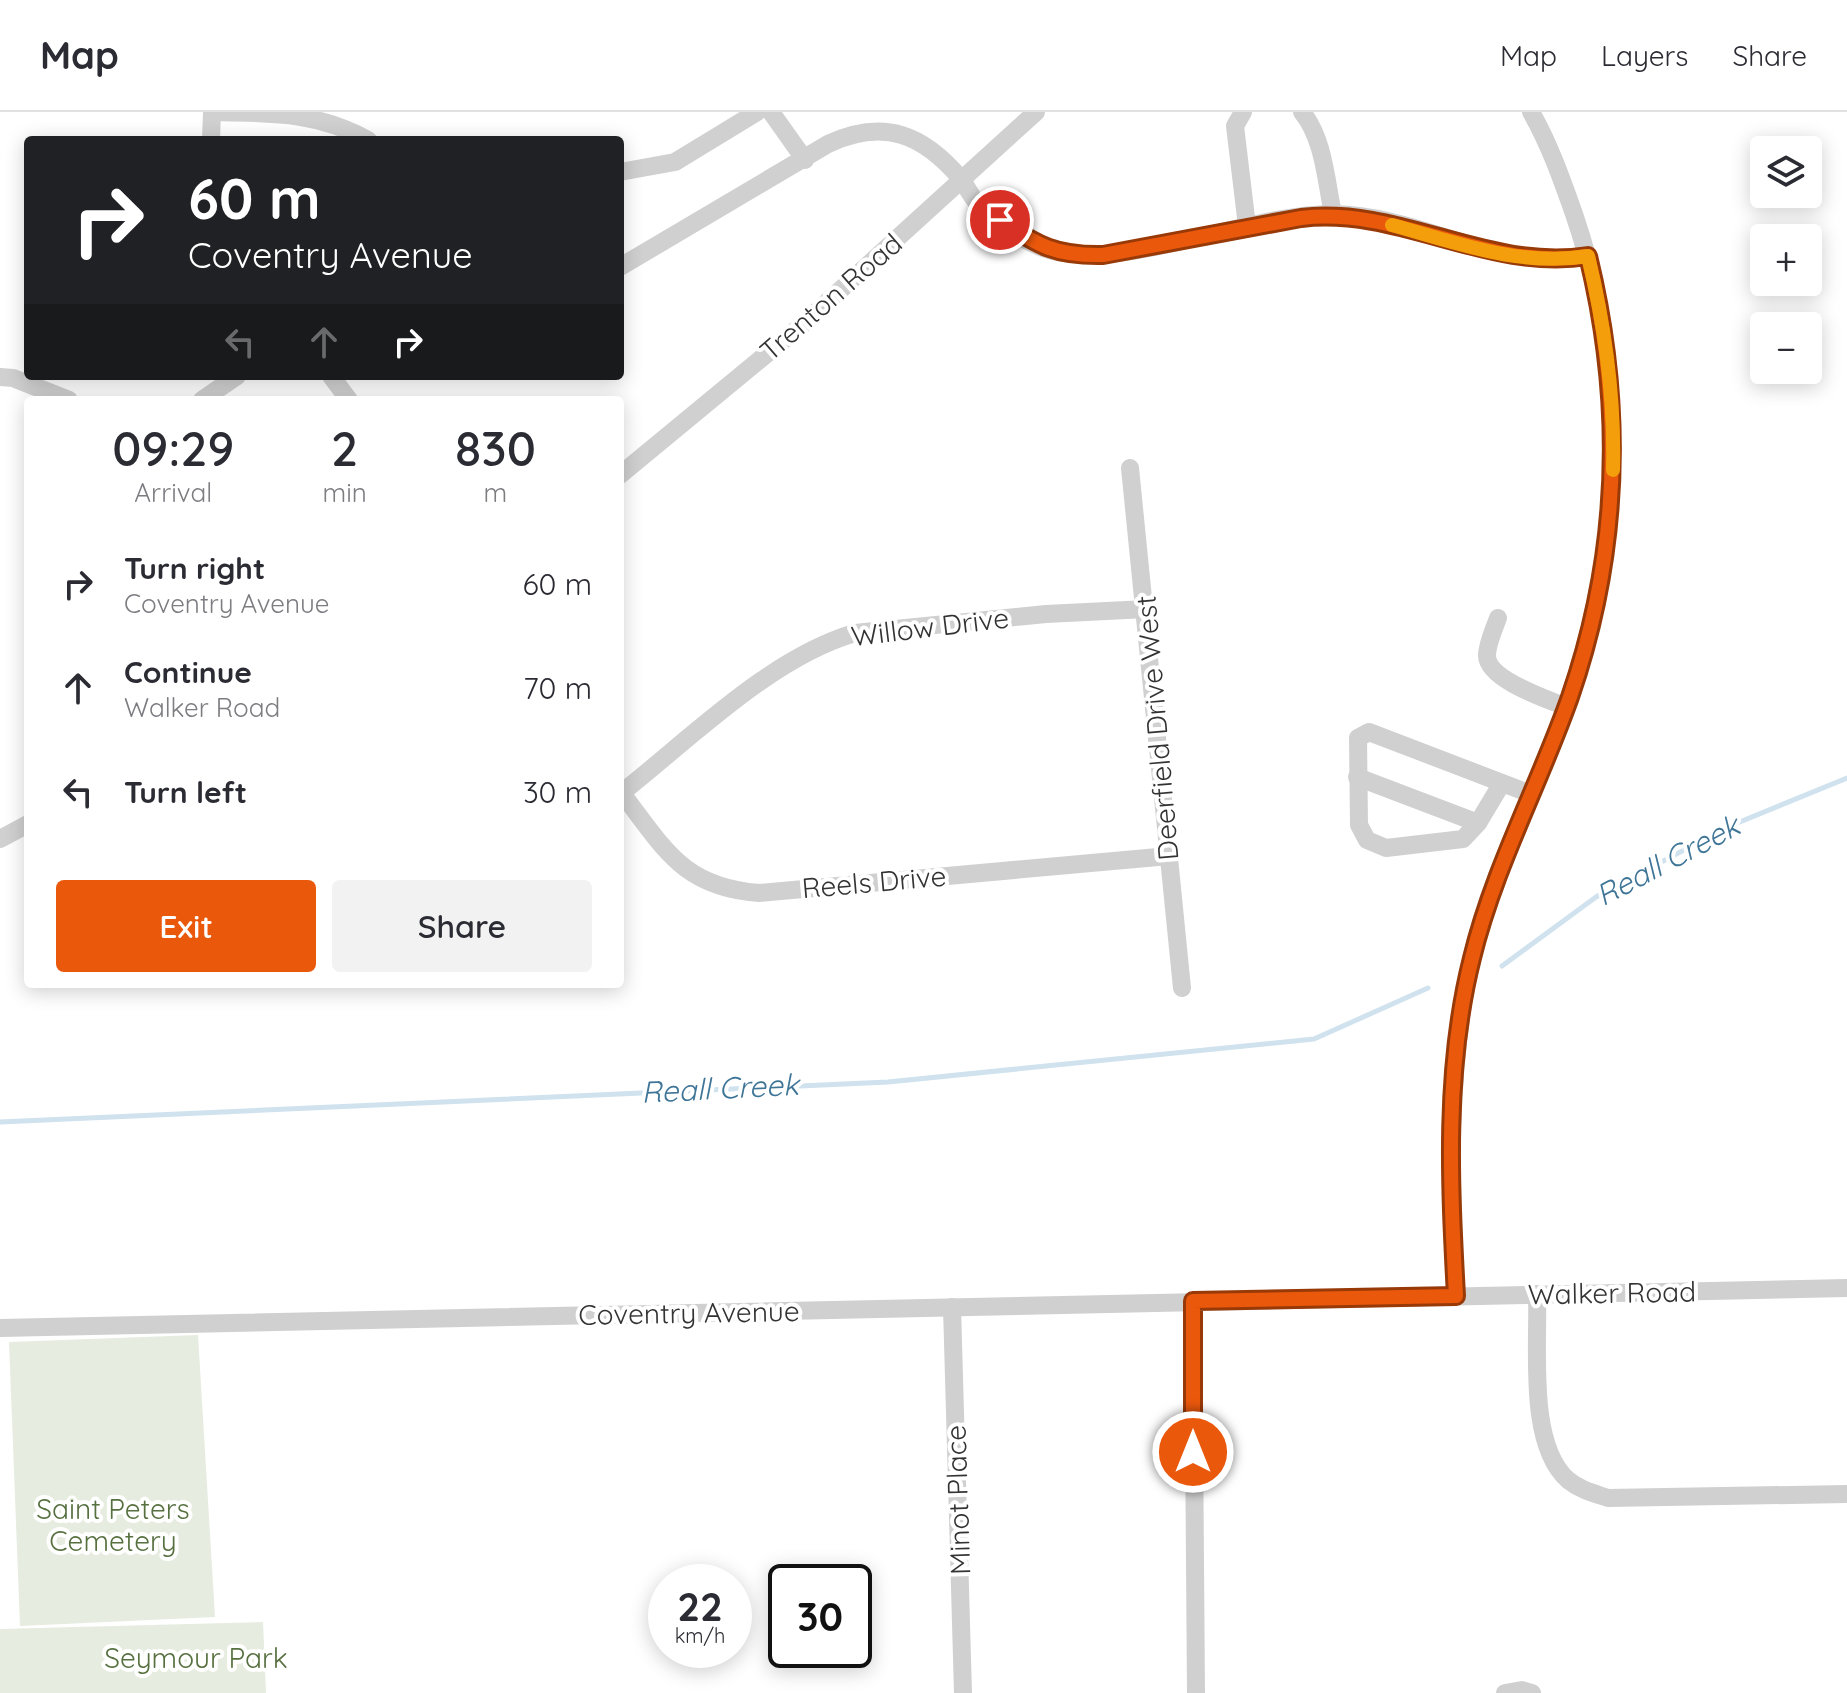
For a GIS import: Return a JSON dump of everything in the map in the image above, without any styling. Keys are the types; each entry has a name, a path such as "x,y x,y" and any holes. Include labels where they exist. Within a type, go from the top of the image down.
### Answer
{"street":[{"path":"211,136 212,112 342,116 364,136"},
{"path":"624,171 675,162 757,112"},
{"path":"771,112 805,160"},
{"name":"Trenton Road","path":"624,472 803,324 1036,112"},
{"path":"1243,112 1235,126 1247,226"},
{"path":"1302,112 1309,121 1322,157 1333,214"},
{"path":"1456,1296 1449,1161 1454,1072 1471,960 1500,871 1566,707 1598,602 1612,509 1613,413 1602,314 1588,256 1567,193 1531,112"},
{"path":"624,265 841,138 896,132 932,148 962,180 980,207 1039,247 1069,256 1103,255 1247,226 1333,214 1372,219 1520,258 1559,260 1588,256"},
{"path":"0,377 13,378 59,396"},
{"path":"208,396 231,380"},
{"name":"Deerfield Drive West","path":"1130,468 1147,609 1182,988"},
{"name":"Willow Drive","path":"624,791 786,663 826,641 855,633 1046,614 1147,609"},
{"path":"1498,618 1487,655 1489,665 1507,681 1566,707"},
{"path":"1502,783 1478,823 1463,839 1447,844 1386,848 1375,845 1359,825 1358,738 1369,732 1531,794"},
{"path":"1357,777 1478,823"},
{"name":"Reels Drive","path":"624,797 684,869 704,882 727,891 759,893 1169,856"},
{"path":"0,839 24,826"},
{"name":"Walker Road","path":"1378,1298 1847,1288"},
{"path":"1537,1294 1541,1426 1547,1451 1566,1478 1581,1489 1608,1498 1847,1494"},
{"name":"Coventry Avenue","path":"0,1328 1378,1298"},
{"path":"1193,1301 1196,1693"},
{"name":"Minot Place","path":"952,1307 963,1693"},
{"path":"1505,1693 1522,1690 1532,1693"}],"green space":[{"name":"Saint Peters Cemetery","path":"198,1335 215,1617 20,1626 9,1342"},
{"name":"Seymour Park","path":"263,1622 266,1693 0,1693 0,1629"}],"waterway":[{"name":"Reall Creek","path":"1502,966 1596,897 1725,828 1847,778"},
{"name":"Reall Creek","path":"0,1122 888,1082 1314,1039 1428,988"}],"slow traffic":[{"path":"1392,225 1520,258 1559,260 1588,256 1607,347 1614,427 1613,470"}],"route":[{"path":"1000,220 1039,247 1069,256 1103,255 1247,226 1333,214 1372,219 1520,258 1559,260 1588,256 1602,314 1614,427 1612,509 1598,602 1570,697 1500,871 1471,960 1454,1072 1449,1161 1456,1296 1193,1301 1193,1452"}]}
